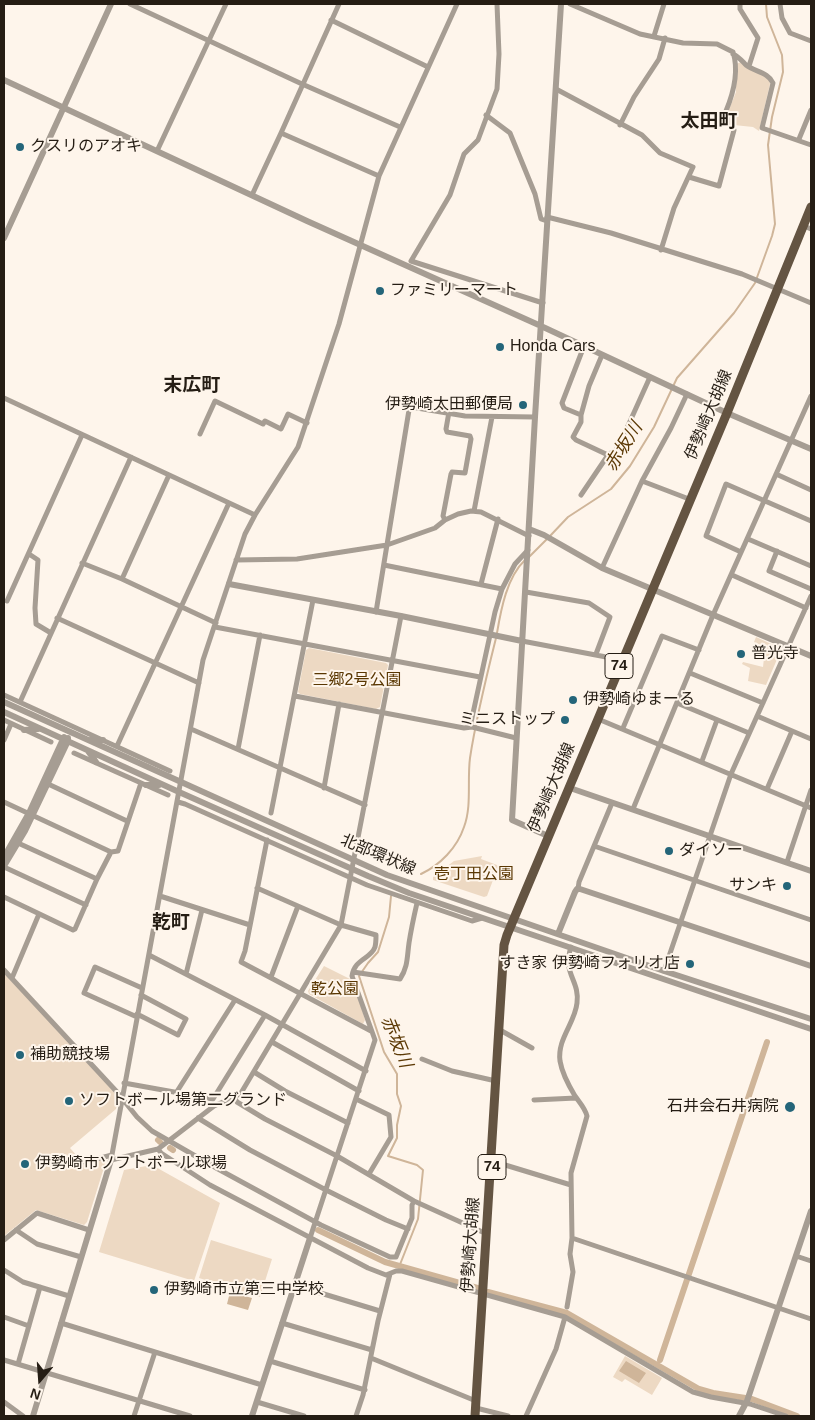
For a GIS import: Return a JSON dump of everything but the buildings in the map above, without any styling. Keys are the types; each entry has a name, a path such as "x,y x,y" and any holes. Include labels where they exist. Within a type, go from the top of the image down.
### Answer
{"main road":[{"name":"伊勢崎大胡線","path":"476,1409 504,946 548,836 570,788 778,288 808,227 811,207"}],"street":[{"path":"4,238 111,4"},
{"path":"130,4 400,127"},
{"path":"157,151 226,4"},
{"path":"252,195 339,4"},
{"path":"33,1416 111,1158 204,660 245,534 298,447 339,324 379,176 457,4"},
{"path":"497,4 499,54 497,89 478,140 464,154 450,195 411,262 543,302"},
{"path":"548,836 512,820 561,4"},
{"path":"570,4 640,34 683,43 717,44 730,50 749,66 770,78 773,83 763,128 811,144"},
{"path":"654,36 664,4"},
{"path":"740,4 740,9 758,38 749,66"},
{"path":"780,4 782,18 790,33 811,40"},
{"path":"331,20 428,67"},
{"path":"620,124 634,97 659,58 665,38"},
{"path":"689,177 719,186 734,130 726,111 733,94 735,64 733,54"},
{"path":"4,80 360,245 602,354 650,378 811,449"},
{"path":"556,89 642,135 660,153 693,167 674,208 660,250"},
{"path":"798,139 811,110"},
{"path":"486,115 510,133 536,194 541,219 611,234 742,274 811,303"},
{"path":"281,133 379,176"},
{"path":"580,415 564,408 562,403 584,346"},
{"path":"602,354 589,386 580,415 580,422 574,437 576,440 608,455"},
{"path":"581,495 608,455 618,448 650,378"},
{"path":"602,568 642,481 687,394"},
{"path":"633,809 713,615 811,396"},
{"path":"4,398 255,515"},
{"path":"200,434 215,401 263,424 265,421 281,429 288,414 307,423"},
{"path":"376,612 410,407 464,416 535,417"},
{"path":"445,520 443,516 451,474 452,472 465,472 471,439 470,436 447,432 449,412"},
{"path":"474,511 492,417"},
{"path":"7,601 82,435"},
{"path":"21,702 131,456"},
{"path":"122,579 169,474"},
{"path":"776,474 811,490"},
{"path":"642,481 689,499"},
{"path":"741,552 706,536 726,484 811,521"},
{"path":"117,746 229,503"},
{"path":"236,560 297,559 387,544 435,528 445,520 463,512 474,511 529,532 544,534 602,568 811,656"},
{"path":"480,584 498,520"},
{"path":"748,538 811,566"},
{"path":"470,727 480,677 502,589 515,564 528,550"},
{"path":"777,551 769,571 811,589"},
{"path":"29,554 38,560 36,624 51,633"},
{"path":"82,563 182,606 215,625 304,644 480,677"},
{"path":"384,565 502,589"},
{"path":"732,575 806,608"},
{"path":"229,584 622,660"},
{"path":"526,592 589,603 610,617 596,654"},
{"path":"664,971 731,774 811,596"},
{"path":"271,813 313,600"},
{"path":"85,1162 158,1148 214,1106 234,1097 243,1089 341,925 401,616"},
{"path":"58,618 199,683"},
{"path":"238,749 260,635"},
{"path":"623,728 662,636 699,650"},
{"path":"690,673 763,703"},
{"path":"4,694 170,771"},
{"path":"295,696 464,728 470,727 516,738"},
{"name":"北部環状線","path":"4,702 354,860 425,889 571,947 811,1029"},
{"path":"21,702 28,713"},
{"path":"677,703 750,733"},
{"path":"324,788 339,704"},
{"name":"北部環状線","path":"4,712 163,785 410,893 482,918 558,934 811,1019"},
{"path":"757,716 811,739"},
{"path":"598,718 808,807"},
{"path":"4,720 51,742"},
{"path":"702,761 717,720"},
{"path":"4,740 11,724"},
{"path":"24,730 40,728"},
{"path":"190,729 364,805"},
{"path":"767,789 792,731"},
{"path":"68,732 18,843 4,867 86,905"},
{"path":"89,740 103,740"},
{"path":"87,750 96,762"},
{"path":"126,750 132,760"},
{"path":"74,752 168,795"},
{"path":"46,783 127,821"},
{"path":"143,784 163,785"},
{"path":"4,802 112,852 118,851 127,821 143,784"},
{"path":"570,788 811,871"},
{"path":"787,862 808,807 811,790"},
{"path":"178,802 351,877 417,903 472,921 482,918"},
{"path":"558,934 612,803"},
{"path":"4,857 31,815"},
{"path":"267,840 241,962 371,1031"},
{"path":"18,843 97,879"},
{"path":"594,846 811,920"},
{"path":"4,897 75,930 97,879 112,852"},
{"path":"252,1416 375,1040 355,984 353,972 356,965 374,950 376,934 341,925 257,888"},
{"path":"578,889 811,966"},
{"path":"160,896 250,925"},
{"path":"353,972 400,979 405,972 408,945 417,903"},
{"path":"271,977 298,906"},
{"path":"186,974 202,910"},
{"path":"12,978 39,914"},
{"path":"567,1307 573,1276 570,1256 572,1238 570,1184 573,1163 587,1116 562,1070 560,1059 560,1049 564,1036 578,1001 568,964 571,947"},
{"path":"149,955 265,1015 366,1071"},
{"path":"141,995 186,1019 178,1035 137,1015 84,993 95,967 142,988"},
{"path":"4,970 147,1126 168,1141 316,1222 364,1246 394,1258 408,1229 413,1214 412,1205 414,1201"},
{"path":"176,1093 235,1000"},
{"path":"124,1083 214,1099 265,1015"},
{"path":"500,1030 532,1048"},
{"path":"272,1042 359,1091"},
{"path":"422,1059 452,1070 497,1081"},
{"path":"254,1072 285,1091 348,1123"},
{"path":"234,1097 237,1102 265,1119 336,1156 414,1201 487,1234"},
{"path":"534,1100 576,1098"},
{"path":"356,1099 389,1115 390,1137 368,1174"},
{"path":"198,1118 250,1150 326,1190 408,1229"},
{"path":"158,1148 161,1152 210,1185 382,1274 402,1271 566,1317 688,1389 711,1397 747,1399 786,1416"},
{"path":"492,1161 570,1184"},
{"path":"739,1416 747,1399 811,1211"},
{"path":"4,1240 37,1213 89,1230"},
{"path":"16,1230 37,1244 81,1257"},
{"path":"572,1238 811,1319"},
{"path":"796,1256 811,1261"},
{"path":"4,1270 24,1282 69,1296"},
{"path":"356,1416 365,1390 380,1311 390,1274"},
{"path":"294,1285 380,1311"},
{"path":"18,1364 40,1287"},
{"path":"526,1416 556,1349 566,1317"},
{"path":"4,1318 28,1326"},
{"path":"61,1323 262,1385"},
{"path":"282,1323 372,1350"},
{"path":"134,1416 155,1352"},
{"path":"371,1358 476,1409 508,1416"},
{"path":"4,1360 190,1416"},
{"path":"270,1361 365,1390"},
{"path":"4,1402 23,1416"},
{"path":"257,1402 304,1416"}],"green space":[{"path":"741,62 769,79 770,84 759,131 753,127 734,125 728,112 736,92 736,64"},
{"path":"756,637 781,650 766,685 748,681 750,668 742,664 743,662 763,667 764,658 762,657 765,647 754,642"},
{"name":"三郷2号公園","path":"309,648 386,663 388,665 380,707 376,709 300,694 298,692 306,650"},
{"name":"壱丁田公園","path":"482,856 481,859 498,867 487,896 484,897 433,880 433,877 454,861"},
{"name":"乾公園","path":"324,966 350,979 365,1020 363,1024 309,994 308,991"},
{"path":"4,973 119,1096 116,1109 70,1148 84,1164 105,1159 106,1161 87,1222 84,1225 36,1210 4,1236"},
{"path":"152,1165 220,1203 194,1281 99,1252 124,1170"},
{"path":"211,1240 272,1259 260,1297 199,1278"},
{"path":"625,1356 662,1378 652,1395 625,1379 622,1382 613,1377"}],"shaded area":[{"path":"230,1292 252,1298 248,1310 227,1304"},
{"path":"626,1361 646,1373 639,1383 619,1371"}],"waterway":[{"name":"赤坂川","path":"550,536 568,517 611,489 630,466 654,427 677,378 734,313 755,283 775,224 768,145 772,117 783,72 782,55 767,17 766,4"},
{"name":"赤坂川","path":"529,557 547,539"},
{"name":"赤坂川","path":"497,633 509,584 525,560"},
{"name":"赤坂川","path":"421,874 435,866 447,855 457,842 464,827 469,802 469,767 472,743 496,638"},
{"name":"赤坂川","path":"391,896 389,917 378,952 359,976 384,1052 397,1074 397,1094 401,1106 397,1125 397,1138 388,1156 417,1165 423,1170 418,1219 399,1267"},
{"path":"660,1360 767,1042"},
{"name":"赤坂川","path":"318,1230 385,1262 481,1289"},
{"path":"488,1292 567,1313 699,1389 752,1399 797,1416"}],"place":[{"name":"クスリのアオキ","path":"20,147"},
{"name":"ファミリーマート","path":"380,291"},
{"name":"Honda Cars","path":"500,347"},
{"name":"伊勢崎太田郵便局","path":"523,405"},
{"name":"普光寺","path":"741,654"},
{"name":"伊勢崎ゆまーる","path":"573,700"},
{"name":"ミニストップ","path":"565,720"},
{"name":"ダイソー","path":"669,851"},
{"name":"サンキ","path":"787,886"},
{"name":"すき家 伊勢崎フォリオ店","path":"690,964"},
{"name":"補助競技場","path":"20,1055"},
{"name":"ソフトボール場第二グランド","path":"69,1101"},
{"name":"石井会石井病院","path":"790,1107"},
{"name":"伊勢崎市ソフトボール球場","path":"25,1164"},
{"name":"伊勢崎市立第三中学校","path":"154,1290"}],"district":[{"name":"太田町","path":"709,122"},
{"name":"末広町","path":"192,386"},
{"name":"乾町","path":"171,923"}]}
